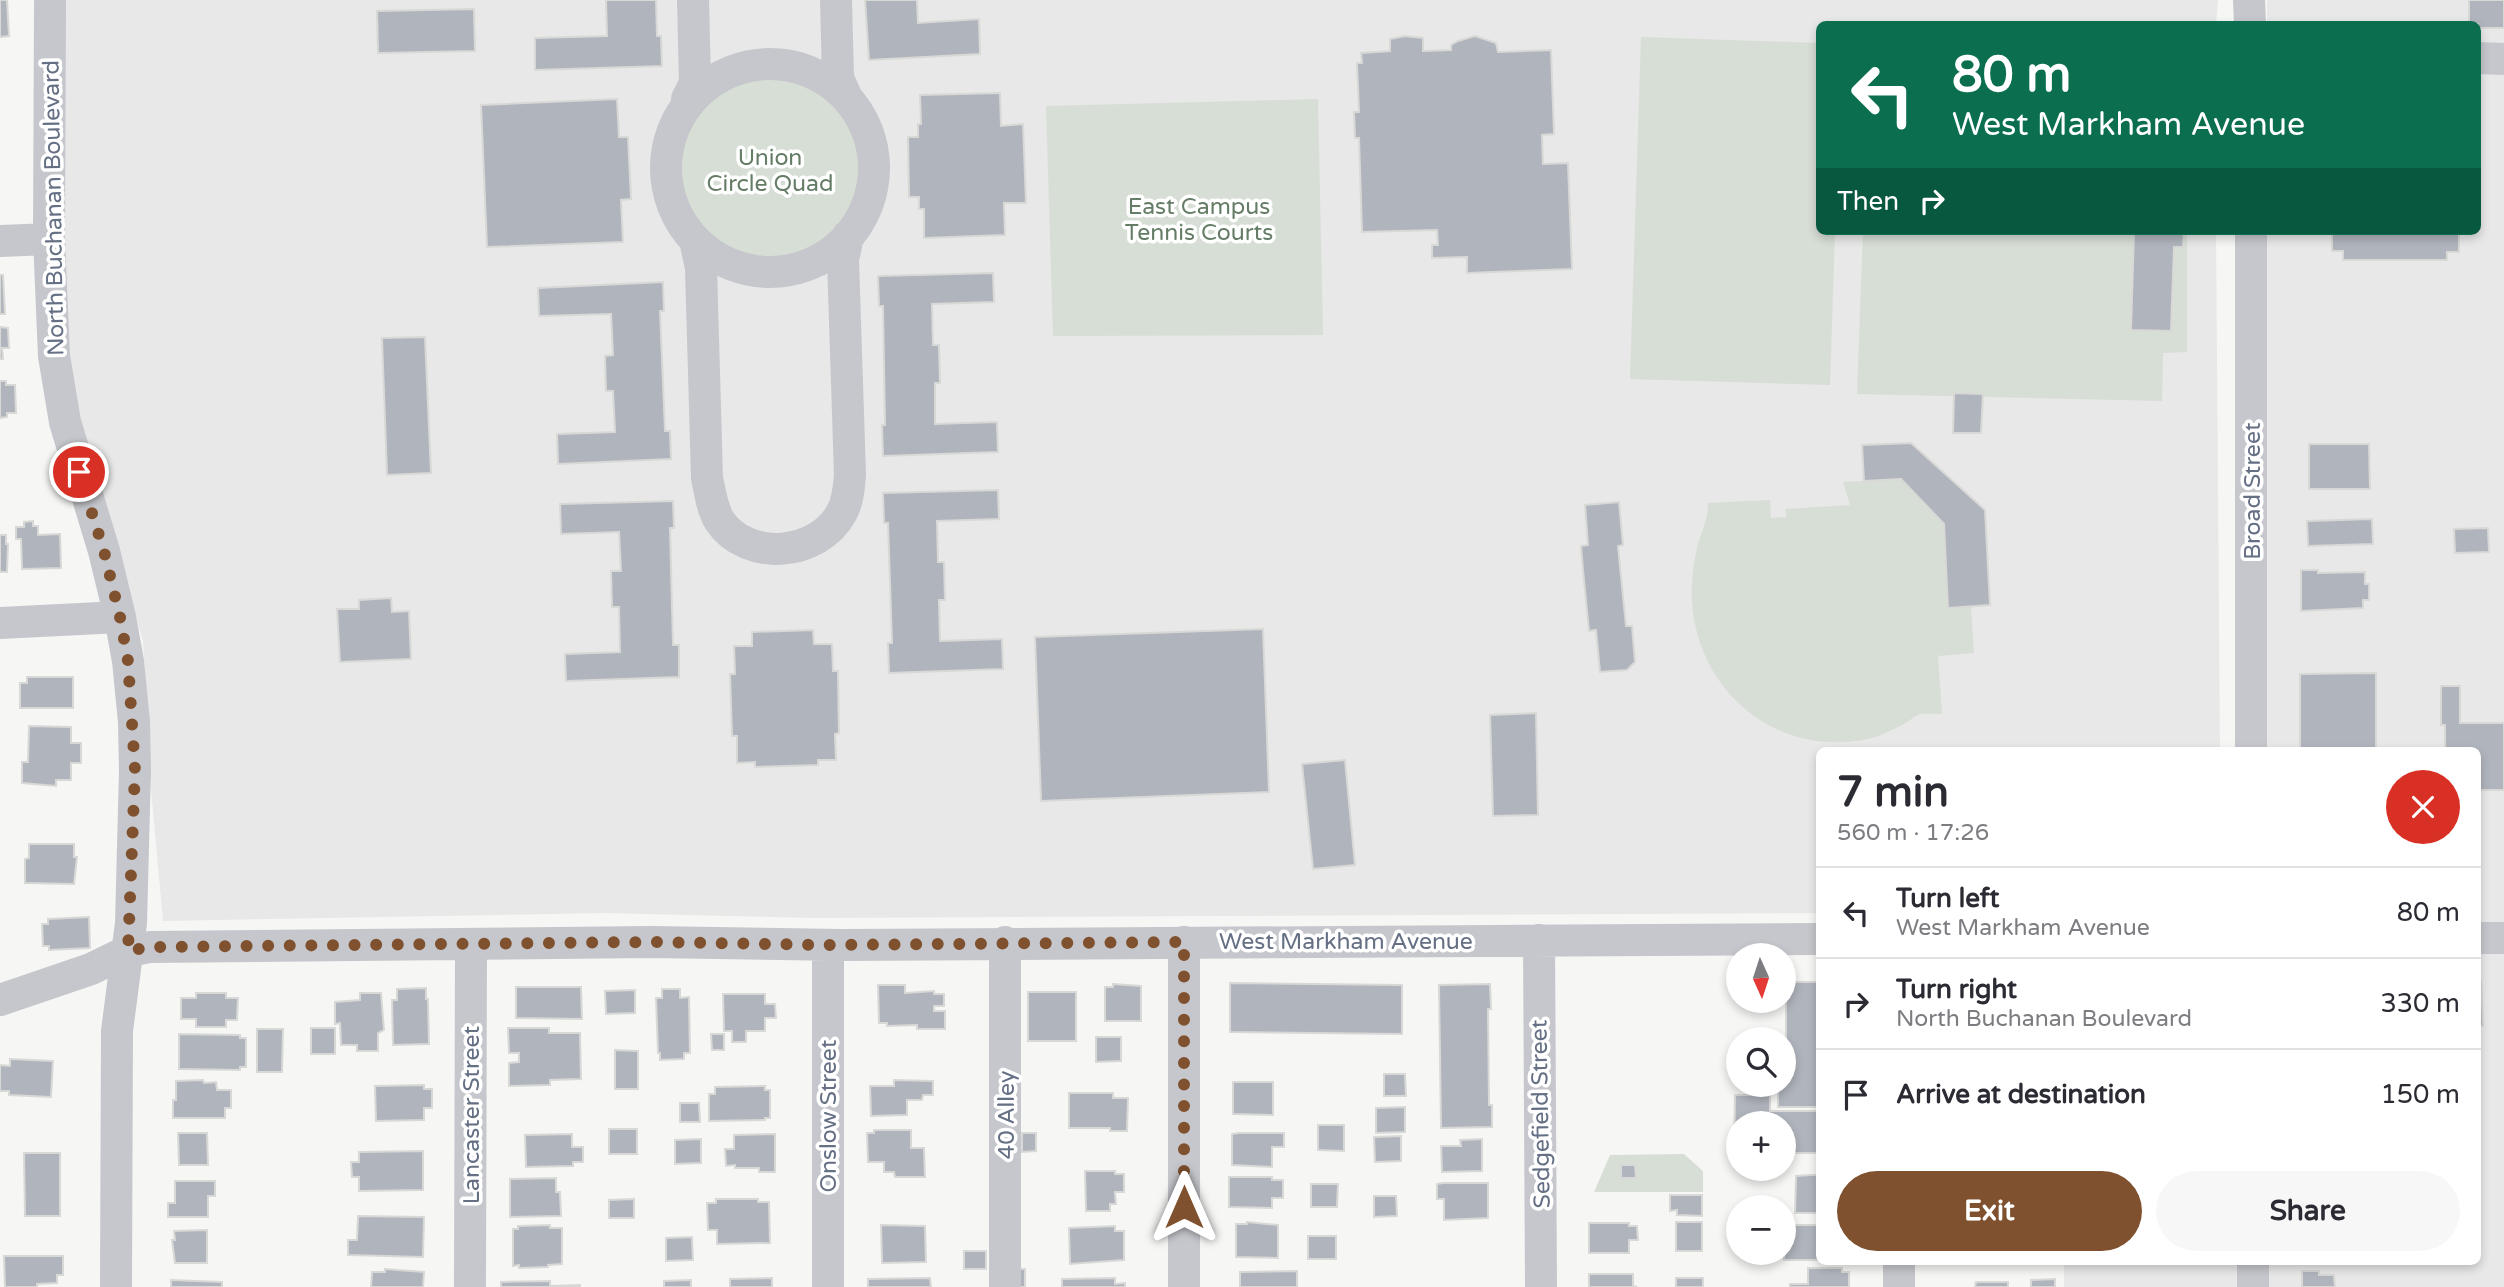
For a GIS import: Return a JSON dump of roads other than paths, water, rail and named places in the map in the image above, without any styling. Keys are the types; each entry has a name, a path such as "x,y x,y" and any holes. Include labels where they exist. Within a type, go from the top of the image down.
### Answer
{"street":[{"name":"North Buchanan Boulevard","path":"50,0 49,239 54,356 65,422 104,551 120,617 129,671 135,770 128,951 117,1031 116,1287"},
{"path":"688,104 687,99 695,83 693,0"},
{"path":"836,0 838,78 868,135 874,168 866,209 848,236 828,253 814,262 778,271 736,266 718,258 695,240 674,209 666,178 666,160 672,133 688,104 701,90 724,75 761,64 776,64 808,71 824,79 846,96"},
{"path":"2249,0 2250,21"},
{"path":"2481,58 2504,59"},
{"name":"Broad Street","path":"2251,235 2251,747"},
{"path":"695,240 701,268 707,478 712,501 718,518 727,530 739,539 757,546 783,550 818,538 832,526 842,512 848,495 850,448 843,260 848,236"},
{"path":"0,241 49,239"},
{"path":"0,623 120,617"},
{"path":"2481,939 2504,938"},
{"name":"West Markham Avenue","path":"0,1000 91,969 128,951 149,947 650,942 828,945 1816,939"},
{"name":"Sedgefield Street","path":"1539,940 1541,1287"},
{"name":"40 Alley","path":"1005,942 1006,1287"},
{"path":"1184,942 1184,1287"},
{"name":"Lancaster Street","path":"470,1287 471,944"},
{"name":"Onslow Street","path":"828,945 828,1287"},
{"path":"1899,1265 1899,1287"},
{"path":"2253,1265 2253,1287"}],"park label":[{"name":"Union Circle Quad","path":"770,170"},
{"name":"East Campus Tennis Courts","path":"1199,219"}]}
